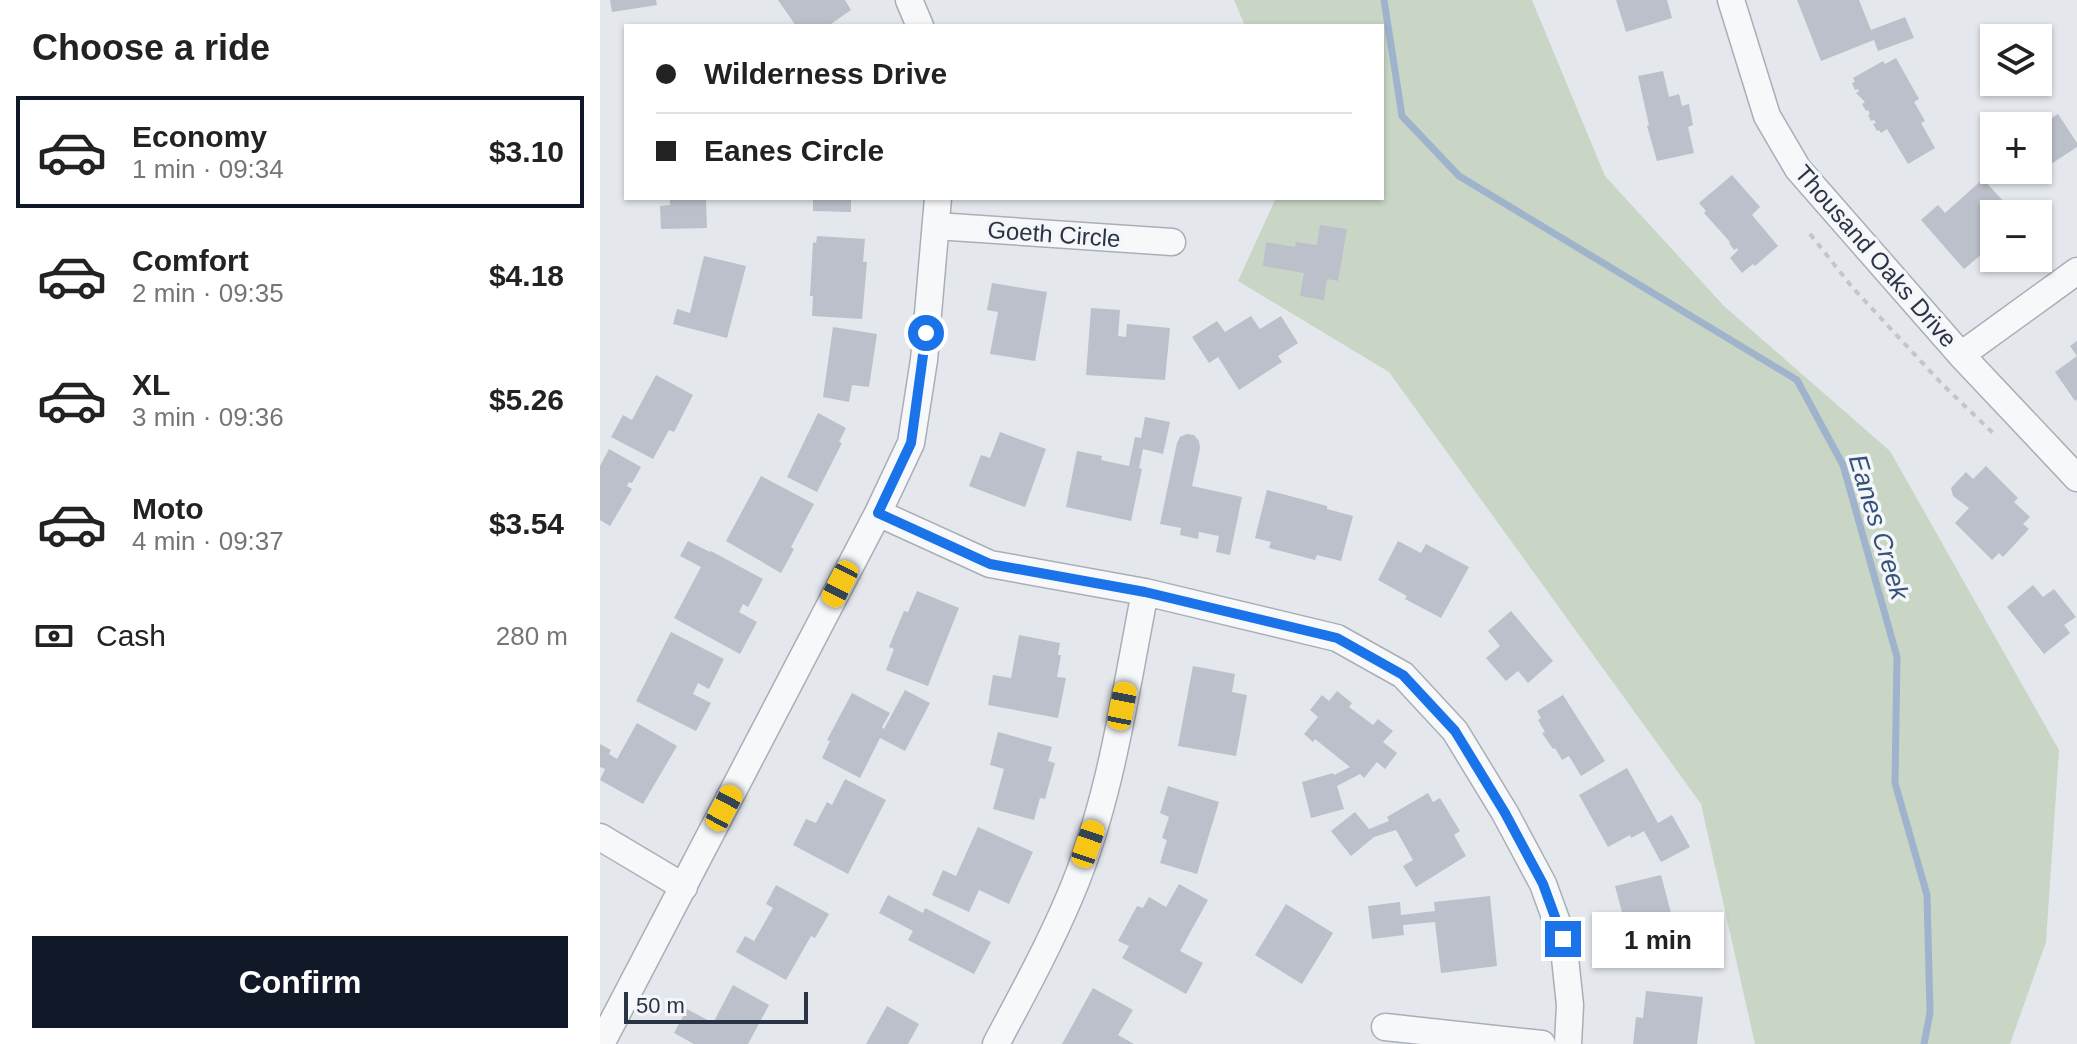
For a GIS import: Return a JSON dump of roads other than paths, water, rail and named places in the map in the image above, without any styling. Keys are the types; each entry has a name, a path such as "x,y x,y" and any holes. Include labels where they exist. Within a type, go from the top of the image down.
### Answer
{"street":[{"path":"909,0 919,24"},
{"name":"Thousand Oaks Drive","path":"1731,0 1767,116 1798,169 1961,355 2077,478"},
{"path":"601,1044 878,513 911,443 924,360 938,200"},
{"name":"Goeth Circle","path":"936,226 1172,242"},
{"path":"1961,355 2077,271"},
{"path":"878,513 990,564 1145,592 1337,638 1403,675 1455,731 1505,813 1543,884 1563,939 1570,1005 1568,1044"},
{"path":"996,1044 1071,894 1097,819 1145,592"},
{"path":"600,837 684,887"},
{"path":"1385,1027 1542,1044"}],"waterway":[{"name":"Eanes Creek","path":"1384,0 1402,116 1459,176 1797,380 1843,465 1897,657 1895,783 1927,895 1930,1013 1924,1044"}]}
